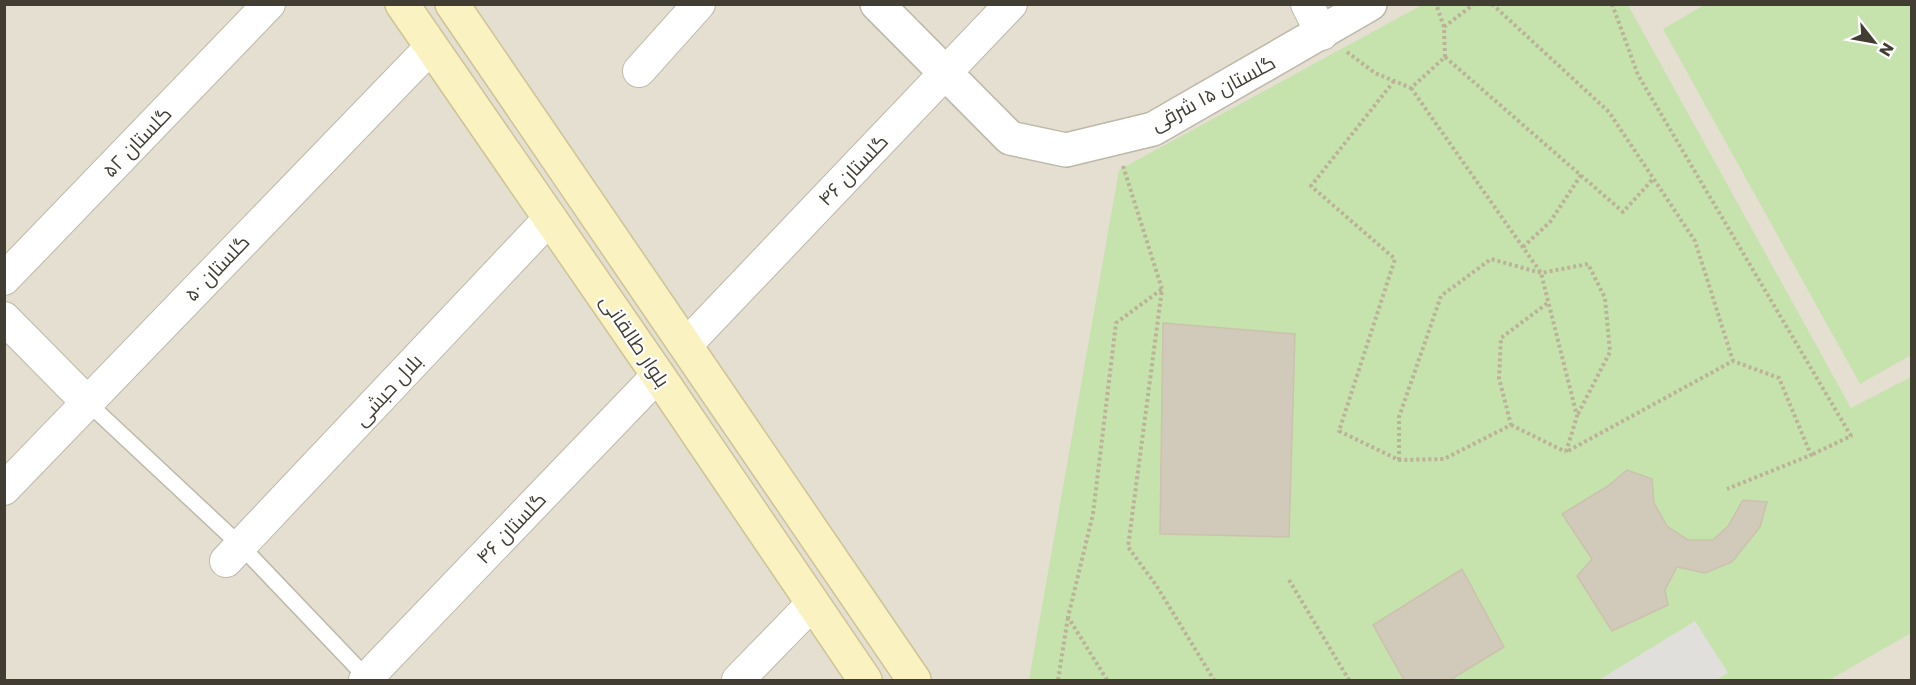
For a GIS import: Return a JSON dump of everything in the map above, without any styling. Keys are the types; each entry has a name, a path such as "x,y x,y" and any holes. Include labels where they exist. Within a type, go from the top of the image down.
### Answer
{"main road":[{"name":"بلوار طالقانی","path":"402,4 658,375 865,681"},
{"name":"بلوار طالقانی","path":"463,9 686,345 914,681"}],"street":[{"name":"گلستان ۵۲","path":"4,279 269,4"},
{"path":"639,70 699,4"},
{"path":"877,4 945,73"},
{"name":"گلستان ۴۶","path":"686,345 1011,4"},
{"path":"1307,4 1322,34"},
{"name":"گلستان ۱۵ شرقی","path":"945,73 1010,138 1066,150 1153,129 1322,34 1370,4"},
{"name":"گلستان ۵۰","path":"4,489 431,47"},
{"name":"بلال حبشی","path":"234,554 550,218"},
{"path":"4,318 87,402"},
{"name":"گلستان ۴۶","path":"366,680 658,375"},
{"path":"738,681 813,603"}],"lane":[{"path":"87,402 234,554 366,680"}],"path":[{"path":"1436,4 1444,27 1445,57 1623,212 1653,178"},
{"path":"1444,27 1474,4"},
{"path":"1492,4 1609,112 1695,241 1733,362"},
{"path":"1612,4 1638,75 1851,436 1727,489"},
{"path":"1322,34 1375,73 1411,88 1541,273 1577,416"},
{"path":"1411,88 1445,57"},
{"path":"1394,81 1311,186 1395,259 1339,431 1399,460 1444,459 1511,425"},
{"path":"1114,138 1162,289 1128,547 1156,585 1214,681"},
{"path":"1523,247 1550,222 1581,175"},
{"path":"1399,460 1399,417 1441,296 1491,259 1541,273 1587,264 1605,298 1610,352 1577,416 1566,452"},
{"path":"1058,681 1068,617 1093,514 1116,323 1162,289"},
{"path":"1549,302 1501,338 1499,378 1511,425 1566,452"},
{"path":"1566,452 1733,362 1779,378 1811,455"},
{"path":"1289,580 1349,681"},
{"path":"1068,617 1107,681"}],"shaded area":[{"path":"5,5 1911,5 1911,680 5,680"},
{"path":"1695,621 1728,673 1716,680 1599,680"}],"green space":[{"path":"1706,4 1911,5 1911,355 1860,384 1663,29"},
{"path":"1422,5 1628,5 1851,408 1911,377 1911,633 1829,680 1029,680 1119,170"}],"building":[{"path":"1163,323 1295,334 1289,537 1160,534"},
{"path":"1627,470 1652,479 1654,503 1667,526 1688,540 1713,540 1728,526 1743,500 1767,502 1760,527 1732,562 1705,573 1677,567 1665,590 1668,605 1612,631 1577,576 1592,559 1562,514 1608,486"},
{"path":"1462,569 1504,647 1450,680 1404,680 1373,625"}]}
